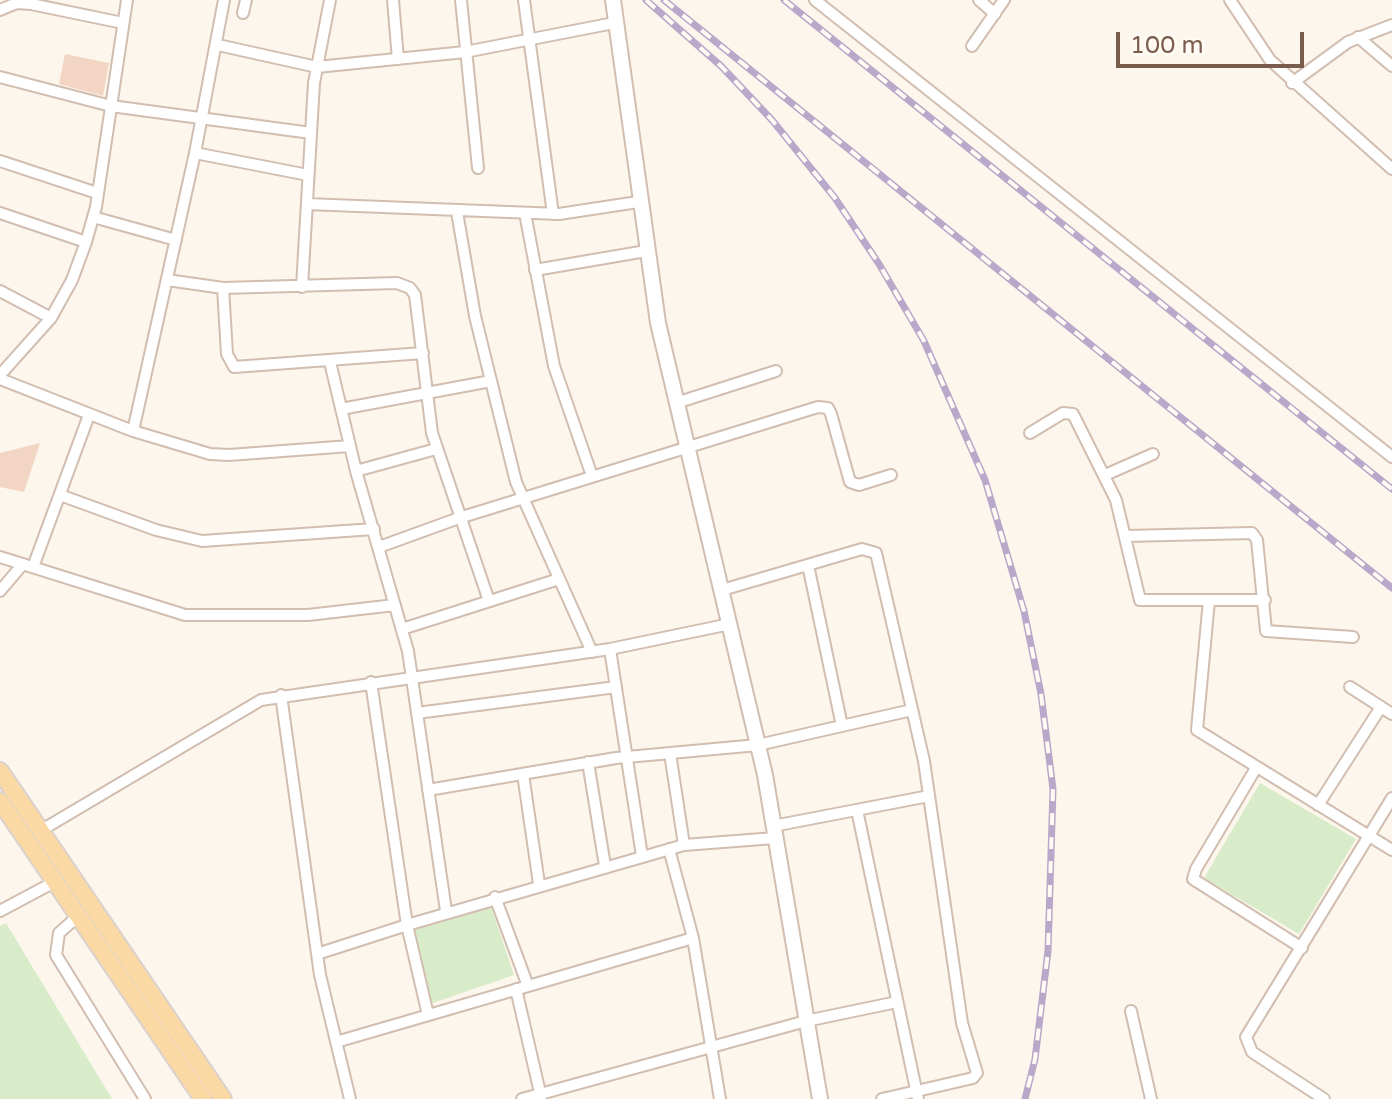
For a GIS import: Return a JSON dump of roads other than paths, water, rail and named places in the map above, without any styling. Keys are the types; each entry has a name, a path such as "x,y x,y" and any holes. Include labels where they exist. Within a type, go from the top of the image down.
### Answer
{"main road":[{"path":"0,771 40,831 77,917 203,1099"},
{"path":"0,801 6,819 62,878 223,1099"}],"street":[{"path":"127,0 93,217 86,242 72,280 51,318 0,377 89,415 193,450 229,455 350,446"},
{"path":"133,431 218,45 224,0"},
{"path":"243,13 246,0"},
{"path":"302,287 317,67 330,0"},
{"path":"393,0 398,59"},
{"path":"461,0 478,168"},
{"path":"524,0 553,214"},
{"path":"613,0 646,251 676,403 758,745 820,1099"},
{"path":"815,0 1392,457"},
{"path":"979,0 995,14"},
{"path":"972,46 1004,0"},
{"path":"1230,0 1270,60 1292,83 1392,169"},
{"path":"0,10 17,3 31,4 123,23"},
{"path":"218,45 317,67 465,52 614,23"},
{"path":"1292,83 1338,48 1392,25"},
{"path":"1358,37 1392,66"},
{"path":"0,77 111,106 311,133"},
{"path":"195,153 308,175"},
{"path":"0,161 97,193"},
{"path":"307,204 553,214 638,202"},
{"path":"457,212 475,316 524,499 592,652"},
{"path":"0,213 86,242"},
{"path":"525,213 554,366 592,476"},
{"path":"93,217 176,240"},
{"path":"535,270 646,251"},
{"path":"167,280 223,288 405,284 415,295 436,449 489,601"},
{"path":"223,288 227,354 234,367 423,353"},
{"path":"0,291 51,318"},
{"path":"330,362 412,676 446,911"},
{"path":"676,403 776,371"},
{"path":"341,409 491,381"},
{"path":"379,547 687,445 823,406 831,414 850,482 859,485 891,475"},
{"path":"1030,433 1063,413 1073,414 1105,475 1126,536 1140,600 1265,600"},
{"path":"0,591 28,566 60,495 89,415"},
{"path":"356,471 436,449"},
{"path":"1105,475 1153,454"},
{"path":"60,495 156,530 202,541 374,529"},
{"path":"1126,536 1252,533 1257,540 1265,600 1265,626 1270,633 1353,637"},
{"path":"722,590 862,549 876,553 929,796 962,1023 977,1073 973,1078 917,1095 882,1099"},
{"path":"0,557 185,615 308,615 395,605"},
{"path":"808,565 842,726"},
{"path":"402,629 559,579"},
{"path":"1209,600 1197,730 1392,850"},
{"path":"40,831 245,709 281,695 592,652 730,624"},
{"path":"610,649 642,856"},
{"path":"371,682 407,925 428,1015"},
{"path":"417,713 616,687"},
{"path":"1350,687 1392,714"},
{"path":"281,695 317,954 350,1099"},
{"path":"1318,805 1381,707"},
{"path":"428,790 588,762 758,745 912,710"},
{"path":"670,753 684,845"},
{"path":"588,762 605,866"},
{"path":"1256,768 1193,879 1302,948"},
{"path":"523,774 539,884"},
{"path":"317,954 446,911 684,845 774,832 857,810 929,796"},
{"path":"1324,1099 1246,1046 1248,1029 1302,948 1392,798"},
{"path":"857,810 917,1095"},
{"path":"669,849 693,938 720,1099"},
{"path":"0,911 62,878"},
{"path":"495,897 528,986"},
{"path":"77,917 59,933 56,955 145,1099"},
{"path":"336,1042 693,938"},
{"path":"516,989 541,1096"},
{"path":"522,1099 806,1021 897,1002"},
{"path":"1131,1011 1151,1099"}],"railway":[{"path":"646,0 721,66 772,120 835,198 879,264 924,341 985,480 1024,611 1041,694 1053,789 1048,951 1035,1059 1025,1099"},
{"path":"664,0 1392,588"},
{"path":"784,0 1392,489"}]}
